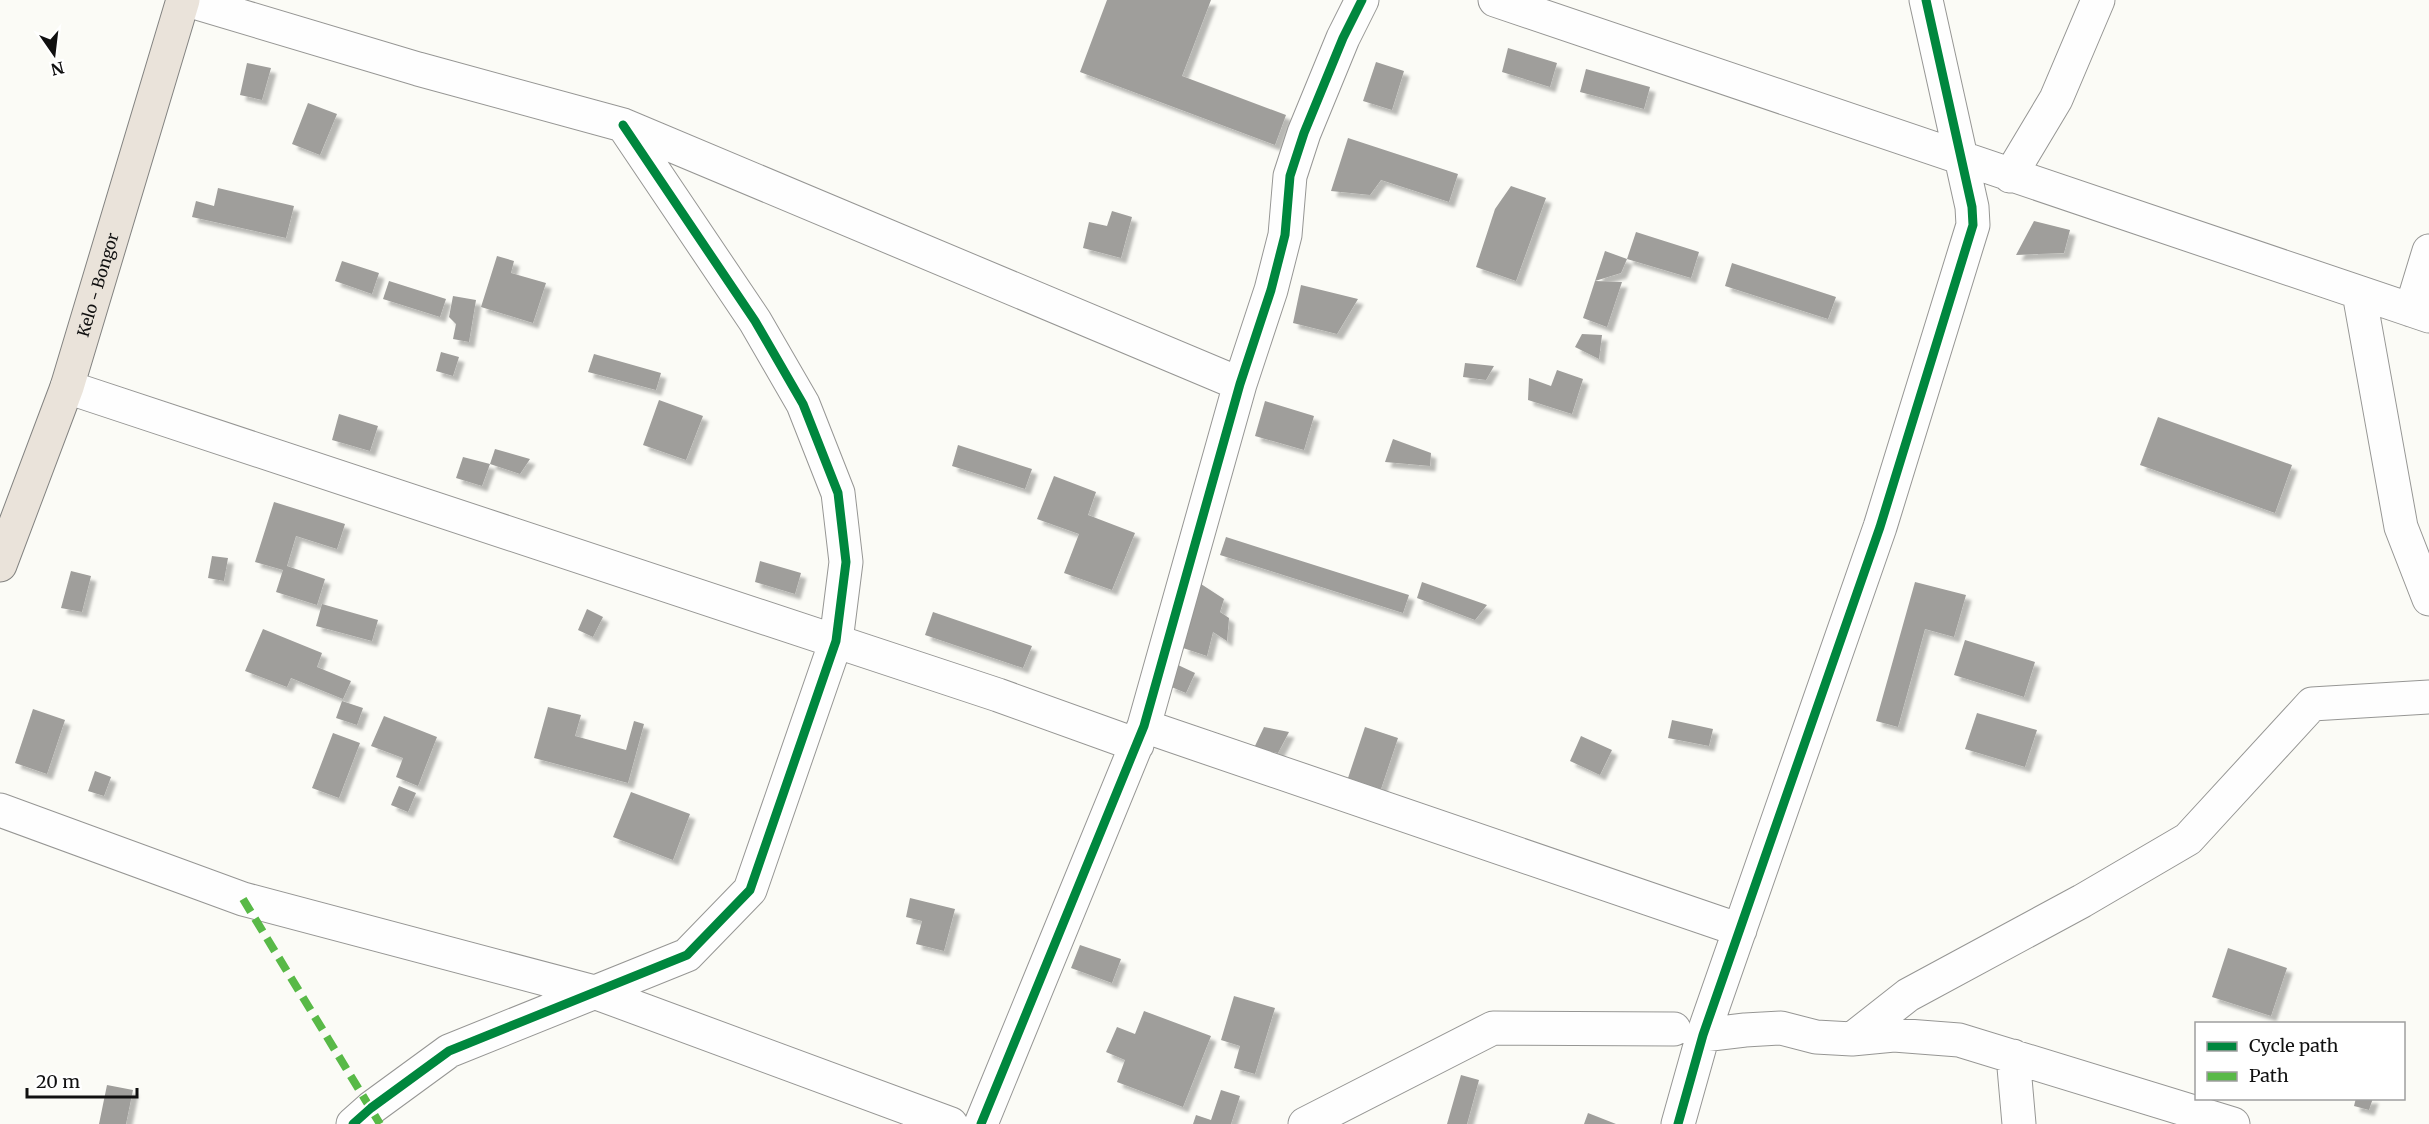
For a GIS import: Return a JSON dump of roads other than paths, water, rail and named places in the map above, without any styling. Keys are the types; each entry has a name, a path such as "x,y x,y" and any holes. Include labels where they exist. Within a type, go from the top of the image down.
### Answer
{"highway":[{"name":"Kelo - Bongor","path":"1,558 67,387 185,0"}],"street":[{"path":"185,0 418,69 623,125 1240,384"},
{"path":"981,1124 1140,735 1285,235 1290,176 1300,144 1343,38 1362,0"},
{"path":"1495,0 2420,313 2429,251"},
{"path":"1678,1124 1689,1032 1740,930 1880,527 1973,225 1972,207 1926,0"},
{"path":"2010,176 2056,99 2098,0"},
{"path":"353,1124 371,1108 449,1051 687,956 750,890 836,642 846,562 838,493 803,404 755,321 623,125"},
{"path":"2359,292 2401,527 2429,599"},
{"path":"67,387 998,695 1140,735 1740,930"},
{"path":"1852,1039 1908,995 2082,901 2188,839 2312,704 2429,697"},
{"path":"0,810 243,899 594,992 951,1124"},
{"path":"1305,1124 1493,1028 1689,1032 1781,1029 1816,1037 1852,1039 1894,1035 1959,1040 2233,1124"},
{"path":"2013,1056 2019,1124"}]}
